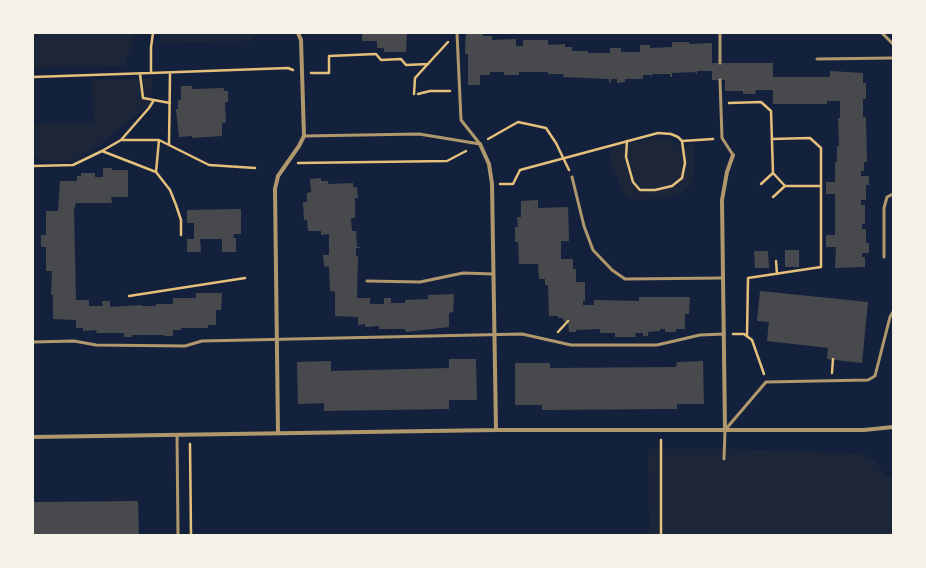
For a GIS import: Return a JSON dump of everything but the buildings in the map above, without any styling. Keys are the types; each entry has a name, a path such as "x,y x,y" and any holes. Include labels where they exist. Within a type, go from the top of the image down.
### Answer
{"street":[{"path":"278,433 274,189 278,176 304,136 301,40 298,33"},
{"path":"480,144 489,164 492,184 496,430"},
{"path":"725,430 722,200 726,172 734,155"},
{"path":"33,438 496,430 870,430 893,427"}],"lane":[{"path":"457,33 461,120 480,144"},
{"path":"720,33 720,63"},
{"path":"882,33 893,44"},
{"path":"817,59 893,58"},
{"path":"720,80 722,138 734,155"},
{"path":"304,136 419,134 480,144"},
{"path":"572,176 584,226 593,250 625,279 723,278"},
{"path":"884,257 884,208 887,197 893,194"},
{"path":"367,281 420,282 463,273 493,274"},
{"path":"724,459 725,430 766,382 872,379 877,371 890,317 893,312"},
{"path":"33,342 74,341 96,345 185,346 202,341 522,334 571,345 656,345 700,335 724,334"},
{"path":"177,436 178,535"}],"path":[{"path":"151,73 151,47 153,33"},
{"path":"414,94 415,78 452,38"},
{"path":"33,77 151,73 170,74 288,68 302,73 329,73 329,56 376,54 381,60 401,59 406,65 428,64"},
{"path":"140,74 143,98 170,103"},
{"path":"169,145 170,74"},
{"path":"418,94 430,91 459,92"},
{"path":"33,166 73,165 102,151 121,140 149,108 154,100"},
{"path":"721,104 761,102 771,111 773,173 785,186"},
{"path":"287,163 447,161 518,122 534,124 546,128 564,158 572,176"},
{"path":"492,184 513,184 520,170 627,141 658,134 671,134 678,137 682,141 685,163 682,178 672,186 655,190 640,190 633,182 626,157 627,141"},
{"path":"682,141 722,138"},
{"path":"747,336 748,278 821,267 821,148 810,138 772,139"},
{"path":"121,140 159,140 209,165 255,168"},
{"path":"156,172 159,140"},
{"path":"102,151 156,172 170,190 181,220 181,234"},
{"path":"761,184 773,173"},
{"path":"773,197 785,186 821,186"},
{"path":"776,261 777,274"},
{"path":"129,296 245,278"},
{"path":"550,340 568,321"},
{"path":"724,334 744,334 752,340 766,382"},
{"path":"661,431 661,535"},
{"path":"189,435 191,535"}],"shaded area":[{"path":"33,33 135,33 125,66 33,68"},
{"path":"161,33 257,33 250,41 160,43"},
{"path":"152,78 151,103 93,150 73,161 41,162 33,154 33,124 93,122 92,80"},
{"path":"663,137 671,140 678,146 694,145 695,170 690,186 680,194 667,198 637,200 628,197 621,189 610,159 611,148 637,141"},
{"path":"648,449 741,449 861,454 874,460 885,475 893,477 893,535 649,535"}]}
